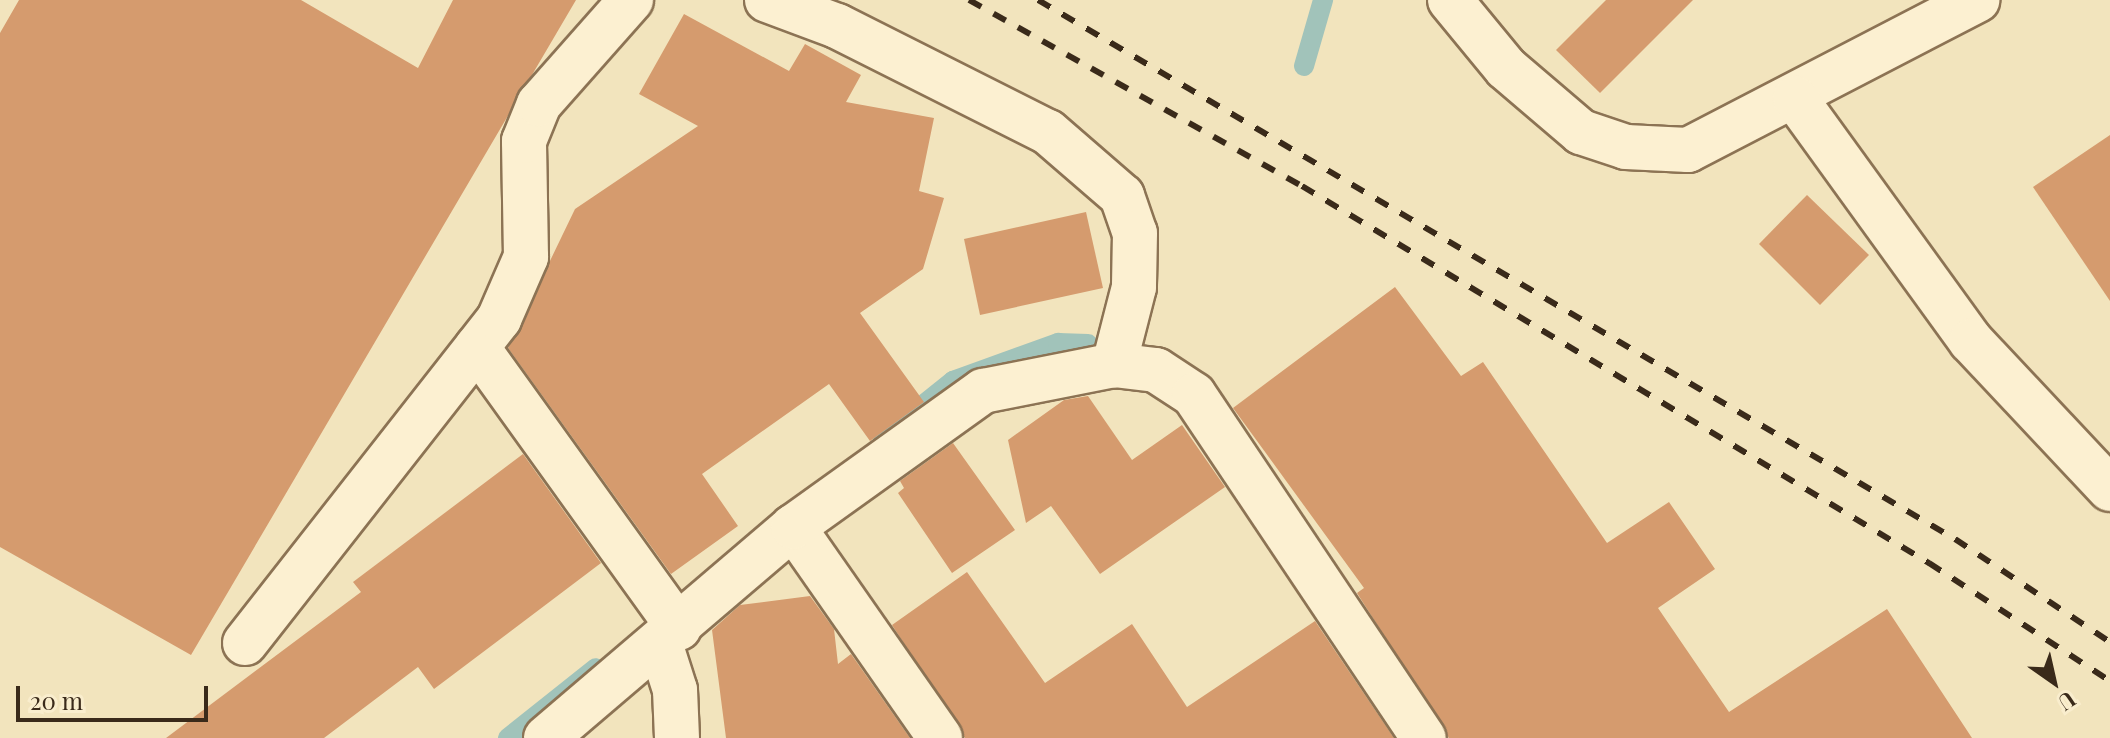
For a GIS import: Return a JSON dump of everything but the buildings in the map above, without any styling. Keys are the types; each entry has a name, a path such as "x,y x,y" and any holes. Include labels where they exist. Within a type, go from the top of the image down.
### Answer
{"street":[{"path":"245,643 499,319 526,257 524,141 539,104 631,0"},
{"path":"767,0 837,26 1048,132 1122,196 1135,233 1134,287 1114,365"},
{"path":"1450,0 1552,113 1626,147 1688,150 1795,98 1977,0"},
{"path":"1795,98 1971,341 2110,489"},
{"path":"477,347 667,622 677,738"},
{"path":"546,738 667,622 983,391 1114,365 1156,370 1194,395 1424,738"},
{"path":"793,527 940,738"}],"waterway":[{"path":"1304,66 1323,0"},
{"path":"883,437 953,381 1058,343 1088,344"},
{"path":"508,738 596,668"}],"railway":[{"path":"969,0 1302,186 1929,563 2110,681"},
{"path":"1038,0 1955,539 2110,642"}]}
